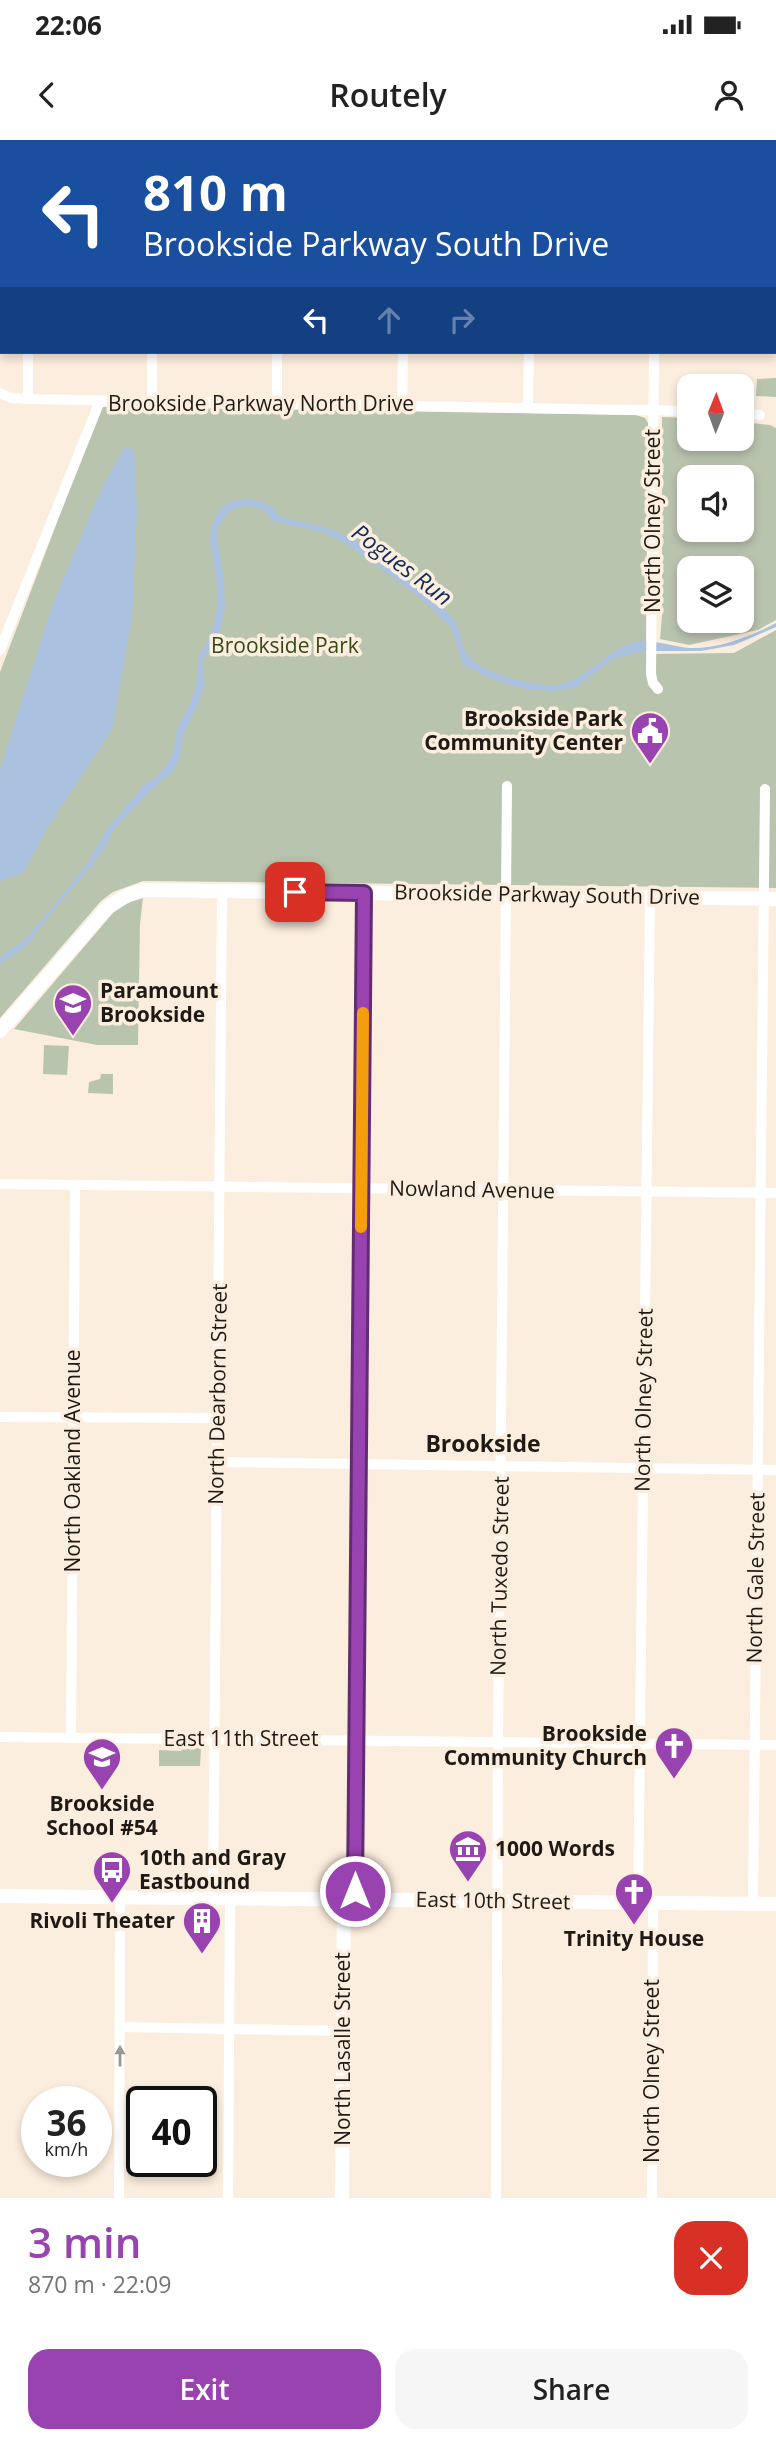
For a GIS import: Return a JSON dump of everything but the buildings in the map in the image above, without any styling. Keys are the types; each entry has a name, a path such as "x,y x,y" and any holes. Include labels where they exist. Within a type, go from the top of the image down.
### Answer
{"main road":[{"name":"Brookside Parkway South Drive","path":"0,1031 111,905 144,890 770,899"},
{"name":"North Lasalle Street","path":"342,2198 343,2032 356,1740 364,893"},
{"name":"East 10th Street","path":"0,1896 776,1904"}],"street":[{"path":"28,354 28,399"},
{"path":"152,354 152,401"},
{"path":"277,403 278,354"},
{"path":"402,405 403,354"},
{"path":"528,354 528,407"},
{"name":"North Olney Street","path":"654,354 651,674 658,689"},
{"path":"0,393 10,398 100,401"},
{"name":"Brookside Parkway North Drive","path":"0,650 100,401 677,411"},
{"path":"754,415 760,415"},
{"name":"North Tuxedo Street","path":"496,2198 507,786"},
{"name":"North Gale Street","path":"753,1904 761,1193 770,899 765,789"},
{"name":"North Dearborn Street","path":"213,1898 222,890"},
{"name":"North Olney Street","path":"638,1903 650,897"},
{"name":"Nowland Avenue","path":"0,1184 776,1193"},
{"name":"North Oakland Avenue","path":"71,1738 75,1185"},
{"path":"0,1417 217,1419"},
{"path":"217,1462 776,1469"},
{"name":"East 11th Street","path":"0,1737 776,1745"},
{"path":"119,2198 120,1897"},
{"path":"228,2198 230,1898"},
{"name":"North Olney Street","path":"652,2198 653,1903"},
{"path":"120,2027 343,2032"}],"green space":[{"path":"776,378 776,397 756,396 757,379"},
{"name":"Brookside Park","path":"101,407 636,415 645,418 648,423 646,654 734,653 776,630 776,888 143,881 113,892 101,901 0,1018 0,672"},
{"path":"662,417 677,418 677,452 754,452 754,423 776,428 776,620 754,631 754,556 677,556 677,633 744,633 689,645 660,639"},
{"path":"143,898 140,924 138,1045 97,1045 14,1029 113,913 127,903"},
{"path":"44,1045 69,1046 67,1075 43,1074"},
{"path":"101,1074 113,1074 113,1094 88,1093 89,1082 100,1079"},
{"path":"186,1747 201,1748 200,1766 159,1766 159,1750 180,1751"}],"water":[{"path":"125,446 134,451 137,509 132,618 112,730 49,825 23,873 0,881 0,770 52,606 100,492"},
{"path":"248,499 269,505 278,516 333,530 371,550 453,619 466,653 472,660 493,672 519,680 544,685 565,683 586,673 615,651 637,642 701,648 734,641 776,623 776,627 734,645 701,651 641,651 613,659 575,688 550,691 525,689 489,678 463,664 451,627 418,596 345,543 323,532 273,521 262,508 244,506 231,510 218,526 217,536 224,580 225,610 218,638 202,665 205,684 184,733 180,758 173,771 114,829 91,867 26,946 0,964 0,957 27,938 87,864 110,824 142,786 155,778 168,764 177,729 196,687 199,654 208,641 216,619 218,589 210,541 211,527 225,505 235,500"}],"slow traffic":[{"path":"361,1227 363,1013"}],"place":[{"name":"Brookside Park Community Center","path":"650,765"},
{"name":"Paramount Brookside","path":"73,1037"},
{"name":"Brookside Community Church","path":"674,1780"},
{"name":"Brookside School #54","path":"102,1791"},
{"name":"1000 Words","path":"468,1883"},
{"name":"10th and Gray Eastbound","path":"112,1904"},
{"name":"Trinity House","path":"634,1926"},
{"name":"Rivoli Theater","path":"202,1955"}],"district":[{"name":"Brookside","path":"483,1444"}],"route":[{"path":"295,892 364,893 355,1891"}],"water label":[{"name":"Pogues Run","path":"402,565"}]}
